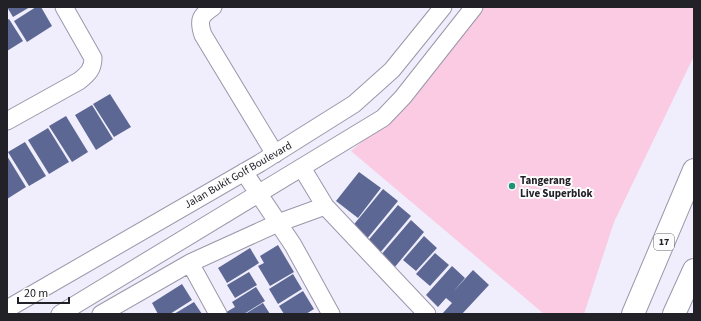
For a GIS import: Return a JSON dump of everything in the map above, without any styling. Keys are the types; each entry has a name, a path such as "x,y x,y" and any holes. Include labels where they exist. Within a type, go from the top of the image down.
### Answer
{"highway":[{"name":"17","path":"633,314 694,170"},
{"path":"674,314 694,270"}],"street":[{"path":"7,121 79,81 87,75 93,66 92,58 64,7"},
{"path":"213,7 200,20 199,24 203,35 275,154"},
{"name":"Jalan Bukit Golf Boulevard","path":"7,310 275,154 354,104 392,70 443,7"},
{"path":"60,314 383,118 403,97 474,7"},
{"path":"302,168 325,206 427,314"},
{"path":"244,172 278,223 331,314"},
{"path":"101,314 190,263 278,223 325,206"},
{"path":"190,263 218,314"}],"shaded area":[{"name":"Tangerang Live Superblok","path":"484,7 694,7 694,56 614,222 584,314 544,314 351,151 414,98"}],"building":[{"path":"7,7 30,7 13,17"},
{"path":"36,7 41,7 52,26 27,42 14,21"},
{"path":"9,19 23,41 7,51 7,20"},
{"path":"110,94 131,127 114,137 93,104"},
{"path":"92,105 113,139 96,150 75,115"},
{"path":"66,116 88,152 72,162 49,126"},
{"path":"48,128 69,162 49,174 28,140"},
{"path":"25,142 46,176 29,186 8,152"},
{"path":"7,156 26,187 7,199"},
{"path":"359,172 381,188 358,218 336,201"},
{"path":"383,189 398,201 366,240 351,228"},
{"path":"398,205 411,216 379,254 366,243"},
{"path":"411,220 424,232 394,268 380,256"},
{"path":"424,236 437,248 416,271 403,260"},
{"path":"278,245 294,272 270,286 258,266 264,263 260,256"},
{"path":"250,248 259,263 227,283 218,268"},
{"path":"435,253 449,265 430,286 416,274"},
{"path":"452,266 465,278 453,292 473,270 489,285 462,314 442,314 452,303 446,298 438,307 426,295"},
{"path":"249,272 257,285 235,298 227,285"},
{"path":"293,274 302,289 278,304 269,289"},
{"path":"182,284 192,300 170,314 158,314 152,303"},
{"path":"256,287 265,301 244,314 223,314 235,307 232,302"},
{"path":"303,291 314,309 306,314 284,314 279,306"},
{"path":"194,302 202,314 174,314"},
{"path":"263,303 270,314 245,314"}],"place":[{"name":"Tangerang Live Superblok","path":"512,186"}]}
